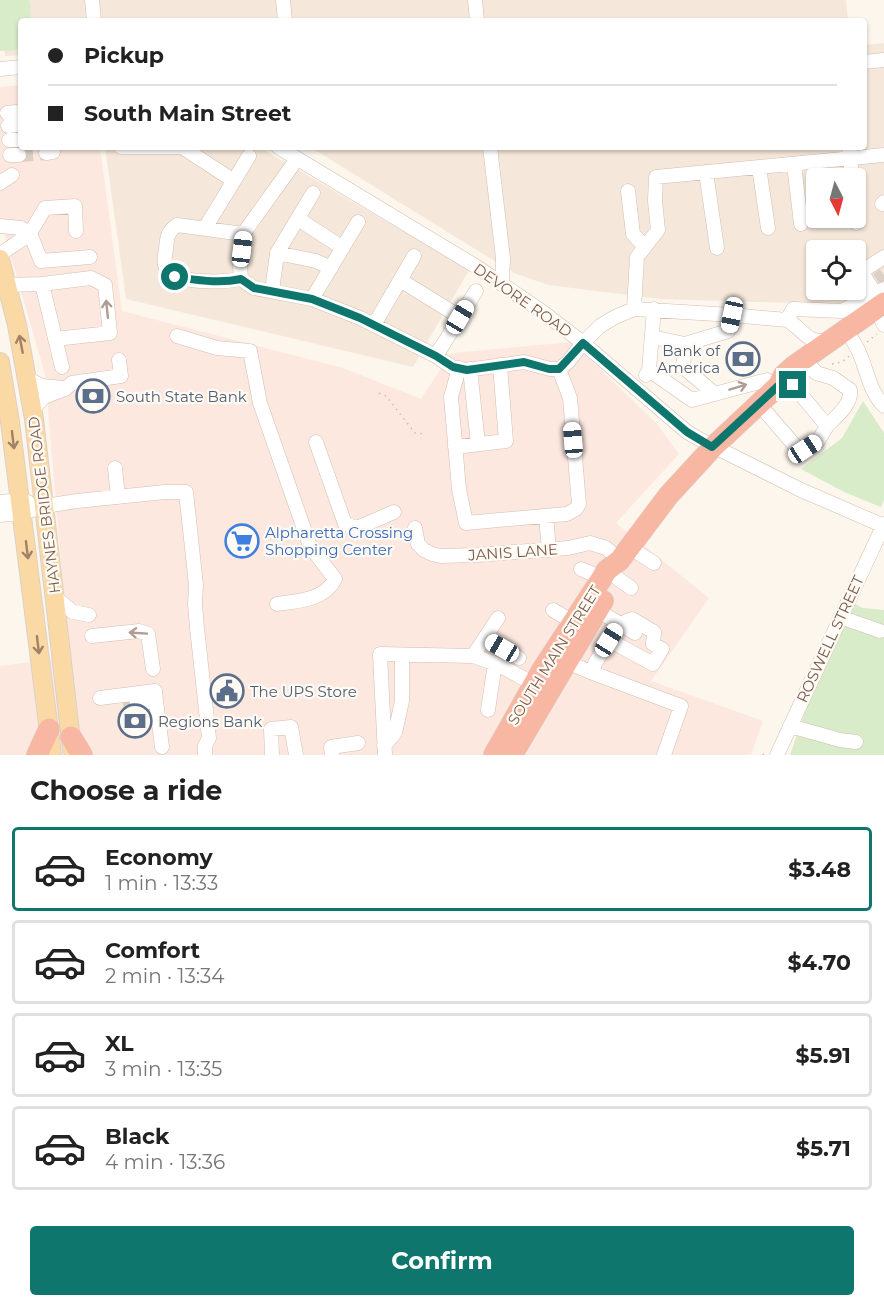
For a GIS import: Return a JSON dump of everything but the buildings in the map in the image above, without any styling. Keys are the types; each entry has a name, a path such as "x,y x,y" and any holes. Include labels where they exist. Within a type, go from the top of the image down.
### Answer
{"highway":[{"name":"SOUTH MAIN STREET","path":"794,378 831,339 881,305"},
{"name":"SOUTH MAIN STREET","path":"512,755 575,671 597,610 668,496 712,447 759,404 794,378 856,345 881,305"},
{"name":"SOUTH MAIN STREET","path":"494,755 534,684 573,622 620,571"},
{"path":"37,755 49,729"},
{"path":"71,746 82,755"}],"main road":[{"name":"HAYNES BRIDGE ROAD","path":"0,257 17,325 33,409 71,746"},
{"name":"HAYNES BRIDGE ROAD","path":"0,362 10,422 52,755"}],"street":[{"path":"92,0 94,18"},
{"path":"283,0 285,18"},
{"path":"475,0 477,18"},
{"path":"867,62 884,60"},
{"path":"0,69 18,67"},
{"path":"188,150 234,181"},
{"path":"490,150 503,258 502,284"},
{"path":"634,309 637,257 658,230 655,201 656,177 794,164 850,153 884,156"},
{"path":"850,153 851,168"},
{"path":"241,279 243,234 298,155"},
{"name":"DEVORE ROAD","path":"298,155 477,267 583,343 600,326 634,309 787,320"},
{"path":"205,228 249,156"},
{"path":"794,164 801,224"},
{"path":"759,167 768,228"},
{"path":"706,172 717,248"},
{"path":"0,176 12,175 0,183"},
{"path":"628,191 633,234 645,247"},
{"path":"272,291 277,253 313,193"},
{"path":"0,257 10,246 30,233 45,208 75,206 76,231"},
{"path":"298,219 343,248"},
{"path":"312,299 358,222"},
{"path":"243,234 177,225 167,235 164,262 175,277 208,282 229,282 241,279 254,288 312,299 374,325 453,367 465,369 524,362 544,368 559,369"},
{"path":"0,226 21,228 30,233 41,261 90,257"},
{"path":"277,253 316,261 331,268"},
{"path":"374,325 414,256"},
{"path":"787,320 793,309 842,311 881,305 861,272 884,257"},
{"path":"8,285 42,284 91,278 105,285 110,333 55,339"},
{"path":"400,280 460,317"},
{"path":"42,284 62,367"},
{"path":"436,356 476,291"},
{"path":"654,309 648,372 692,400 767,380 794,378 833,378 850,390 851,395 845,407 827,426 818,441 805,449 796,447 759,404"},
{"path":"652,338 685,344 728,331 732,315"},
{"path":"787,320 794,323 808,338 816,341 831,339"},
{"path":"787,320 800,341 801,352 794,378 827,426"},
{"path":"177,336 217,348 250,351 260,403 310,546 335,579 323,593 302,601 277,604"},
{"path":"559,369 583,343 687,432 712,447 801,490 884,525"},
{"path":"685,344 683,367 715,394"},
{"path":"856,345 876,397 884,406"},
{"path":"33,409 44,397 65,389 72,383 121,376 119,360"},
{"path":"455,447 506,441 500,365"},
{"path":"465,369 451,397 459,489 466,523 567,514 576,509 579,504 570,398 559,369"},
{"path":"465,369 478,444"},
{"path":"28,379 42,386 65,389"},
{"path":"316,442 345,524 357,528 394,512"},
{"path":"116,468 118,497"},
{"path":"0,502 21,506 45,506 165,492 186,492 209,738 205,755"},
{"path":"0,515 21,506"},
{"path":"546,516 549,550"},
{"name":"ROSWELL STREET","path":"777,755 884,525"},
{"name":"JANIS LANE","path":"415,528 418,544 432,554 441,556 568,549 590,543 606,548 620,571"},
{"path":"581,569 620,571 654,563"},
{"path":"56,598 74,612 89,615 71,620 59,630"},
{"path":"553,610 573,622"},
{"path":"597,610 649,642"},
{"path":"840,617 880,631"},
{"path":"473,656 498,618"},
{"path":"575,671 595,663 609,640 620,624 633,619 654,632 649,642 653,664 609,640"},
{"path":"92,636 139,631 148,634 153,669"},
{"path":"485,639 519,658"},
{"path":"384,750 380,654 473,656 495,663 534,684"},
{"path":"384,750 395,734 401,708 402,655"},
{"path":"488,710 495,663"},
{"path":"575,671 681,706 664,755"},
{"path":"156,701 130,704 101,702 155,691 162,747"},
{"path":"382,708 401,708"},
{"path":"790,726 840,740 856,741"},
{"path":"272,755 271,729 291,727 296,755"},
{"path":"332,755 331,747 358,743"}],"path":[{"path":"794,378 842,362 856,345 881,305"},
{"path":"379,393 386,396 415,433 426,434"}],"shaded area":[{"path":"0,0 846,0 848,18 18,18 18,55 5,56"},
{"path":"884,43 884,287 866,299 866,240 806,240 806,300 865,300 858,305 660,299 548,285 514,273 315,150 867,150 867,45"},
{"path":"18,85 18,150 100,150 122,311 343,368 421,399 451,353 572,342 657,424 679,454 616,523 709,598 651,681 763,721 751,755 0,755 0,666 69,657 45,374 0,219 0,87"},
{"path":"105,150 264,150 469,270 413,367 126,299"}],"green space":[{"path":"0,0 28,0 31,18 18,18 18,50 0,51"},
{"path":"863,401 884,433 884,500 881,507 844,492 801,469 842,438"},
{"path":"853,603 863,608 884,610 884,755 790,755 813,689"}],"tunnel":[{"path":"19,155 46,153"},
{"path":"877,280 884,275"},
{"path":"123,704 137,703"}],"place":[{"name":"Bank of America","path":"743,359"},
{"name":"South State Bank","path":"93,396"},
{"name":"Alpharetta Crossing Shopping Center","path":"242,541"},
{"name":"The UPS Store","path":"227,691"},
{"name":"Regions Bank","path":"135,721"}],"route":[{"path":"175,277 208,282 229,282 241,279 254,288 312,299 360,318 436,356 453,367 467,370 524,362 549,369 559,369 583,343 687,432 712,447 778,386 793,385"}]}
